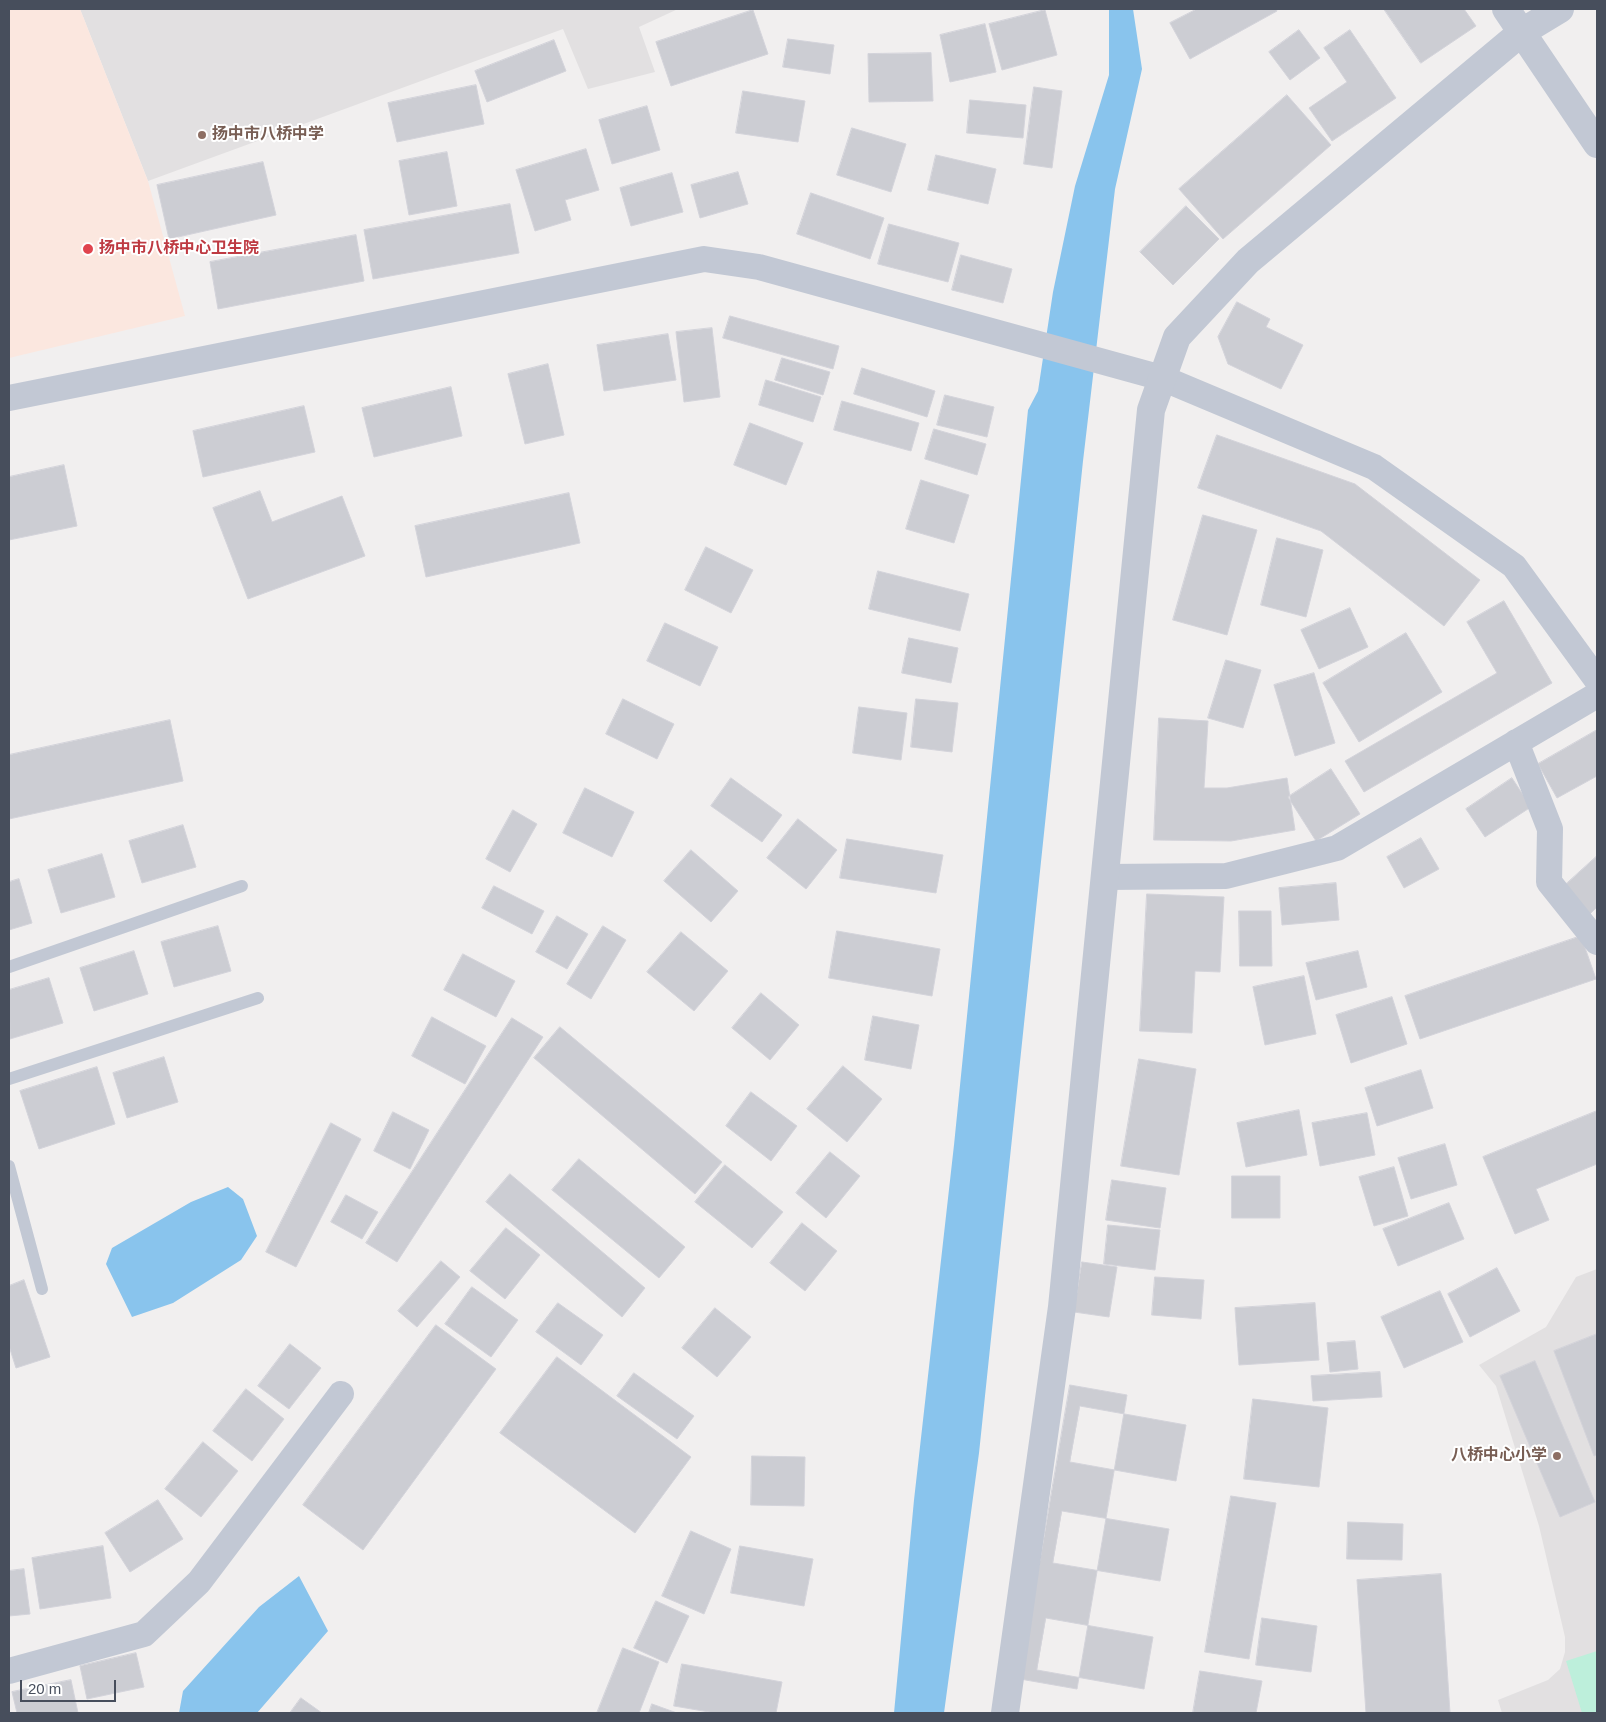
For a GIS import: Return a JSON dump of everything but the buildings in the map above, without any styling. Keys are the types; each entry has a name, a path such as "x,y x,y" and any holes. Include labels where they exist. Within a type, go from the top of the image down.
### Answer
{"street":[{"path":"1506,9 1597,144"},
{"path":"1005,1713 1062,1307 1151,410 1177,337 1248,260 1522,32 1560,9"},
{"path":"9,398 704,259 759,268 1162,378 1374,467 1514,566 1597,680"},
{"path":"1105,876 1226,876 1337,848 1597,694"},
{"path":"1516,742 1550,829 1549,882 1597,942"},
{"path":"9,1671 144,1634 199,1582 341,1394"}],"lane":[{"path":"9,967 242,886"},
{"path":"9,1079 258,998"},
{"path":"9,1166 42,1289"}],"shaded area":[{"name":"扬中市八桥中心卫生院","path":"9,9 80,9 148,181 185,316 9,358"},
{"name":"扬中市八桥中学","path":"80,9 678,9 639,27 655,72 588,89 563,29 148,181"},
{"name":"八桥中心小学","path":"1597,1269 1597,1713 1502,1713 1498,1700 1548,1680 1560,1669 1565,1652 1565,1637 1539,1526 1496,1386 1479,1365 1546,1327 1576,1277"}],"green space":[{"path":"1597,1651 1597,1713 1582,1713 1566,1661"}],"water":[{"path":"1109,9 1133,9 1142,69 1115,189 1083,461 979,1453 944,1713 894,1713 914,1500 954,1145 1028,410 1038,391 1053,292 1075,186 1109,75"},
{"path":"228,1187 243,1199 257,1236 241,1260 173,1303 132,1317 106,1264 112,1248 191,1202"},
{"path":"299,1576 328,1631 257,1713 179,1713 183,1691 259,1607"}],"place":[{"name":"扬中市八桥中学","path":"202,135"},
{"name":"扬中市八桥中心卫生院","path":"88,249"},
{"name":"八桥中心小学","path":"1557,1456"}]}
